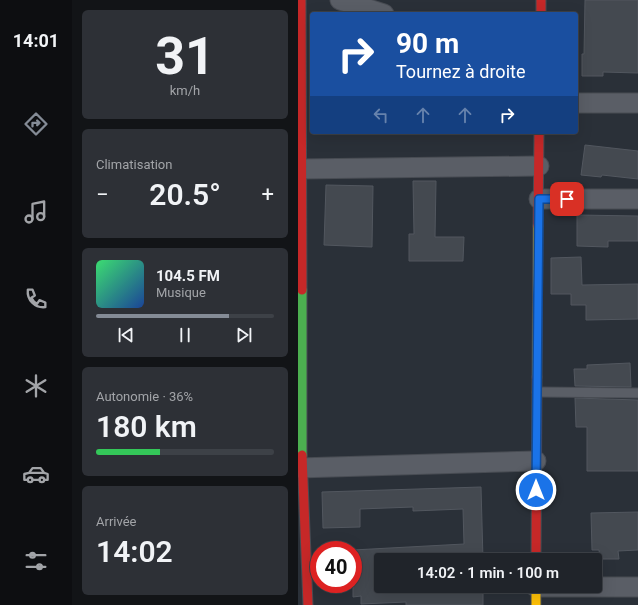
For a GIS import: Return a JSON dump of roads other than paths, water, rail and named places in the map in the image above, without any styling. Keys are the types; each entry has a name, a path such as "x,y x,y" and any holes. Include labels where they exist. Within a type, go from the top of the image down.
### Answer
{"street":[{"path":"301,0 299,169 300,468 308,605"},
{"path":"340,0 378,12"},
{"path":"541,0 541,12"},
{"path":"578,103 638,103"},
{"path":"536,553 539,134"},
{"path":"299,169 539,166"},
{"path":"539,199 638,199"},
{"path":"300,468 536,462"},
{"path":"602,589 638,587"}],"lane":[{"path":"537,392 638,393"}]}
